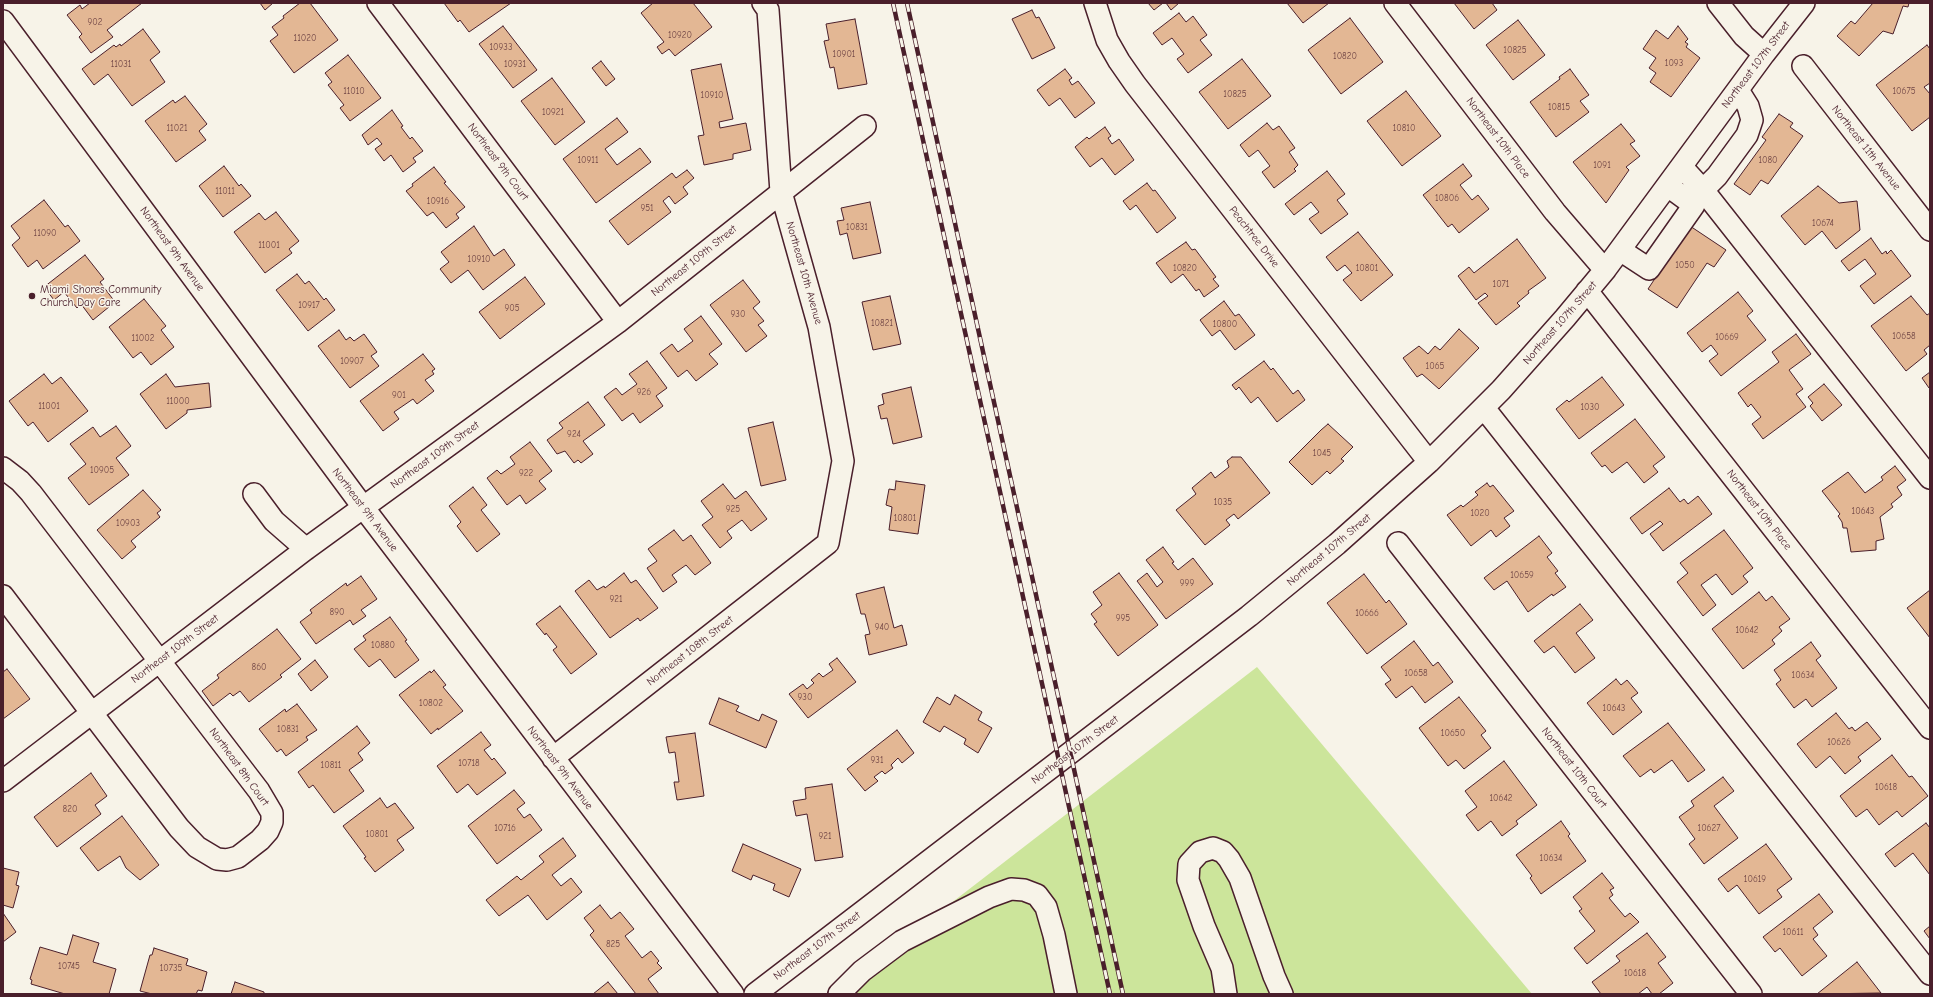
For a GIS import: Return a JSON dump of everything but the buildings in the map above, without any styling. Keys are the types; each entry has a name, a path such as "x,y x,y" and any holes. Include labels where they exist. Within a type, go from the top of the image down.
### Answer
{"street":[{"name":"Northeast 9th Court","path":"378,3 618,322"},
{"name":"Northeast 10th Avenue","path":"763,3 768,10 781,192 819,327 843,462 828,543"},
{"name":"Peachtree Drive","path":"1095,3 1107,40 1135,84 1429,462"},
{"name":"Northeast 10th Place","path":"1395,3 1555,212 1605,270"},
{"path":"1718,3 1744,36 1764,54"},
{"name":"Northeast 107th Street","path":"755,994 1249,616 1337,544 1429,462 1484,408 1533,355 1605,270 1764,54 1804,3"},
{"name":"Northeast 9th Avenue","path":"3,21 363,507 733,994"},
{"name":"Northeast 11th Avenue","path":"1802,66 1930,230"},
{"path":"1703,190 1717,176 1746,136 1752,120 1748,106 1738,90"},
{"name":"Northeast 109th Street","path":"3,781 306,549 618,322 865,126"},
{"path":"1682,167 1703,190 1930,478"},
{"path":"1620,250 1649,269 1694,205 1668,186"},
{"name":"Northeast 10th Place","path":"1587,291 1930,728"},
{"path":"1484,408 1930,974"},
{"name":"Northeast 8th Court","path":"3,468 20,481 31,493 259,791 272,813 272,822 268,831 250,849 238,857 227,860 217,859 197,847 179,828 3,596"},
{"path":"254,494 274,521 306,549"},
{"name":"Northeast 108th Street","path":"553,758 828,543"},
{"name":"Northeast 10th Court","path":"1398,543 1750,994"},
{"path":"1226,994 1222,968 1204,926 1188,880 1189,864 1200,852 1213,848 1223,852 1240,878 1274,976 1282,994"},
{"path":"839,994 862,971 902,941 989,897 1011,889 1024,890 1037,896 1046,907 1054,935 1066,994"}],"green space":[{"path":"1257,667 1532,994 836,994 902,941"}],"railway":[{"path":"893,3 1110,994"},
{"path":"907,3 1123,994"}],"place":[{"name":"Miami Shores Community Church Day Care","path":"32,296"}]}
